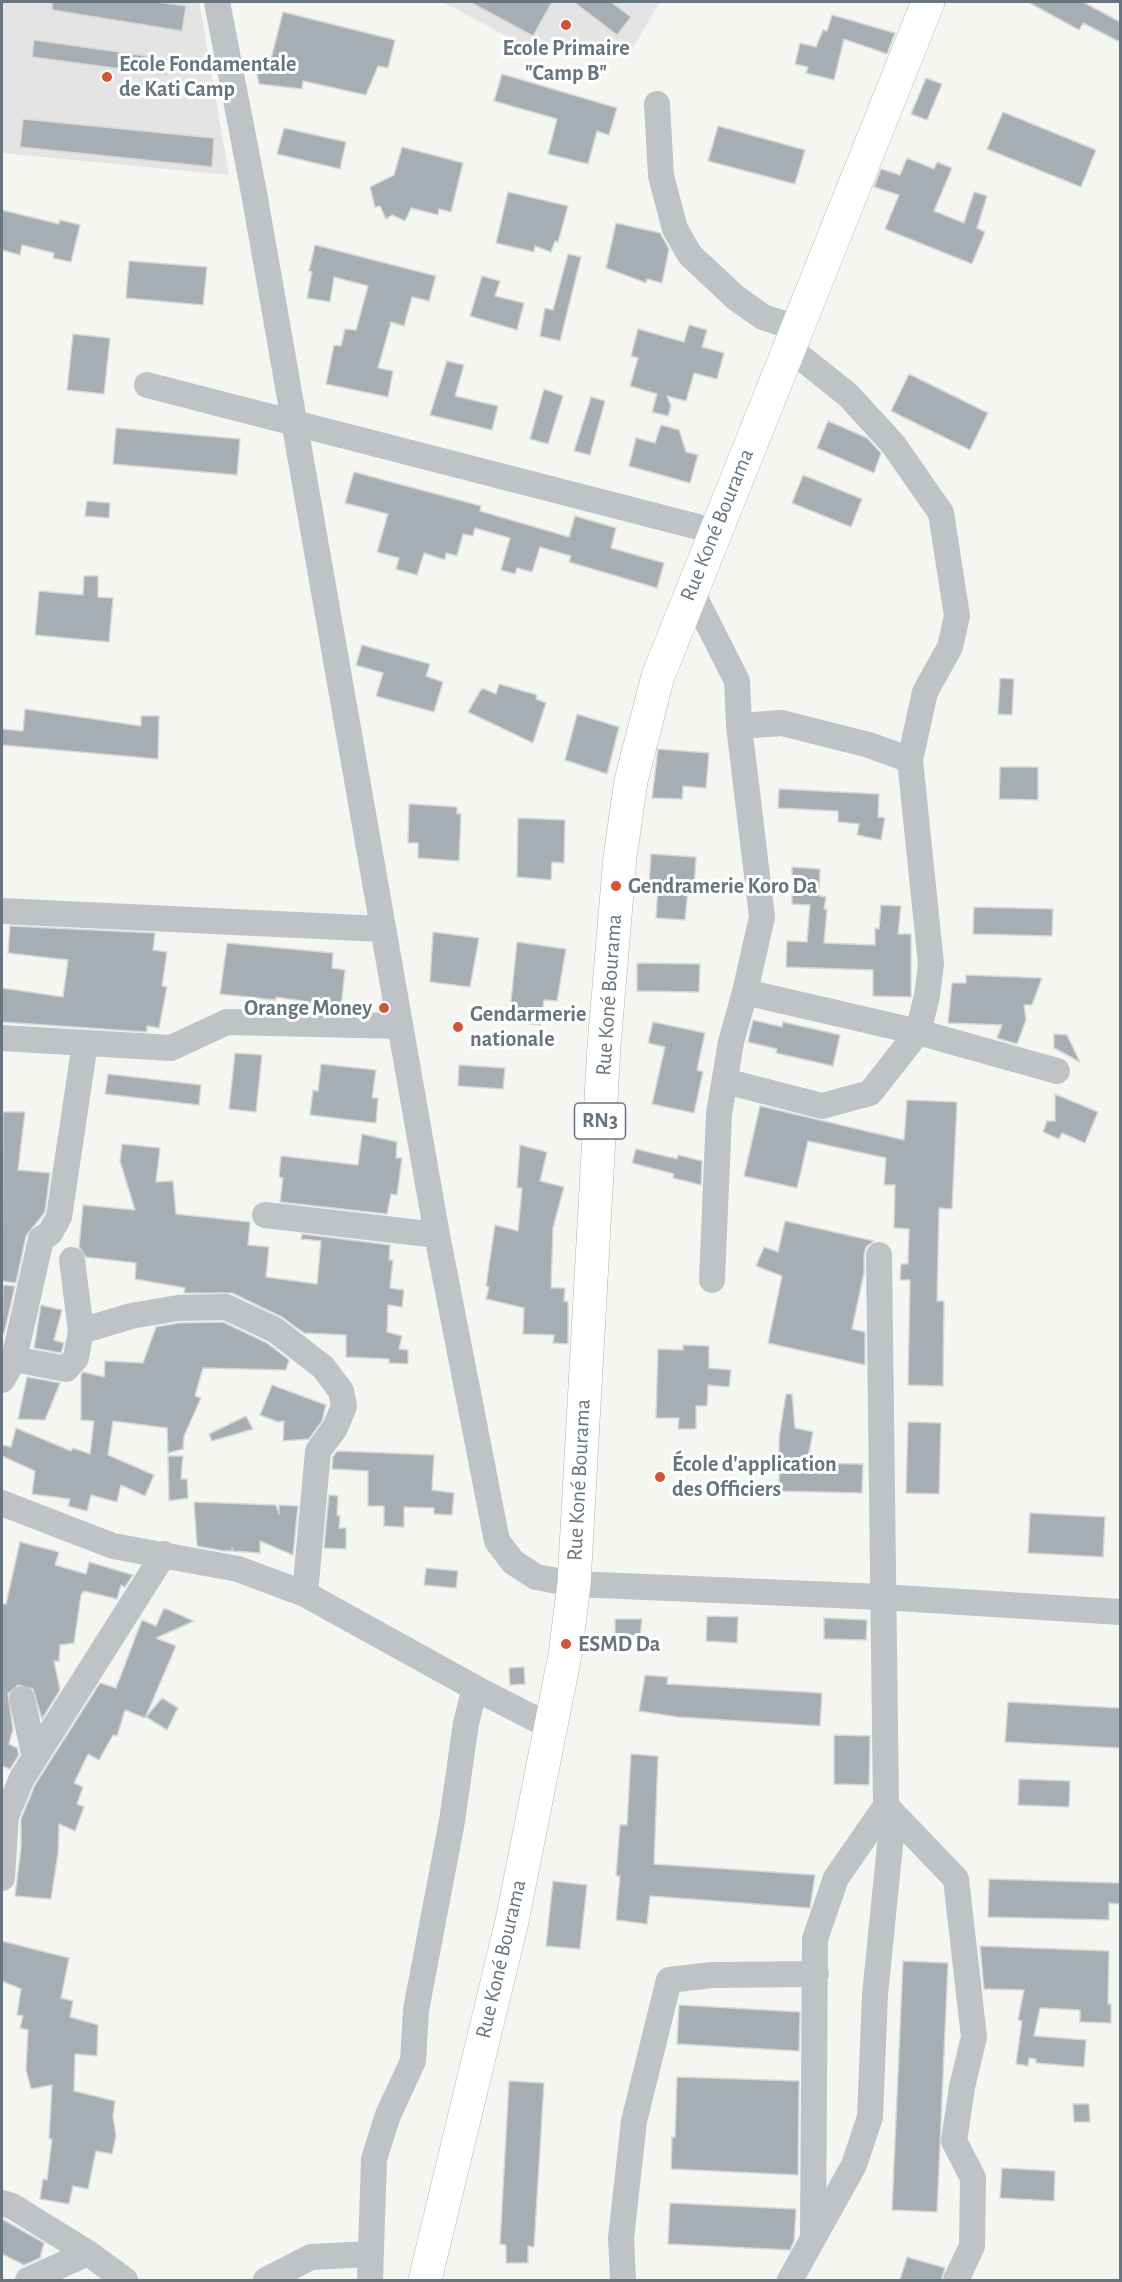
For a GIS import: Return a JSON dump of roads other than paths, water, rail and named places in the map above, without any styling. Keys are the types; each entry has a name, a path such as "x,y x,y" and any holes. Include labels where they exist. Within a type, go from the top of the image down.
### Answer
{"highway":[{"name":"Rue Koné Bourama","path":"425,2280 512,1921 565,1654 574,1584 604,1046 620,857 631,781 658,676 714,531 928,2"}],"street":[{"path":"217,2 294,423 437,1235 497,1541 513,1562 536,1577 574,1584 882,1597 1120,1612"},
{"path":"657,104 661,176 675,230 690,255 736,298 792,337 892,444 941,513 957,616 950,647 925,692 910,760 931,964 927,996 918,1032 870,1093 822,1106 724,1081"},
{"path":"147,385 714,531"},
{"path":"691,591 738,681 739,726 762,917 745,992 730,1042 719,1114 712,1280"},
{"path":"739,726 782,723 869,745 910,760"},
{"path":"2,910 382,929"},
{"path":"745,992 918,1032 1057,1071"},
{"path":"2,1038 171,1048 227,1022 400,1026"},
{"path":"72,1260 81,1331 76,1358 66,1369 8,1369 41,1239 50,1233 59,1216 85,1043"},
{"path":"265,1215 437,1235"},
{"path":"790,2280 854,2165 870,2117 875,1995 892,1825 886,1806 879,1255"},
{"path":"81,1331 131,1316 178,1308 226,1307 275,1330 323,1367 341,1391 344,1406 335,1428 318,1451 305,1594"},
{"path":"2,1503 113,1546 238,1569 305,1594 475,1688 551,1726"},
{"path":"2,1878 6,1816 22,1778 164,1554"},
{"path":"370,2280 374,2159 388,2115 413,2061 416,2010 452,1821 466,1723 475,1688"},
{"path":"22,1699 34,1758"},
{"path":"813,2238 815,1939 836,1878 886,1806"},
{"path":"886,1806 956,1879 974,2037 962,2087 954,2141 973,2178 972,2246 956,2280"},
{"path":"623,2280 621,2238 634,2121 669,1980 711,1975 816,1974"},
{"path":"2,2203 12,2206 88,2253 124,2280"},
{"path":"28,2280 88,2253"},
{"path":"266,2280 311,2257 370,2254"}],"place":[{"name":"Ecole Primaire \"Camp B\"","path":"566,25"},
{"name":"Ecole Fondamentale de Kati Camp","path":"107,77"},
{"name":"Gendramerie Koro Da","path":"616,886"},
{"name":"Orange Money","path":"384,1008"},
{"name":"Gendarmerie nationale","path":"458,1027"},
{"name":"École d'application des Officiers","path":"660,1477"},
{"name":"ESMD Da","path":"566,1644"}]}
